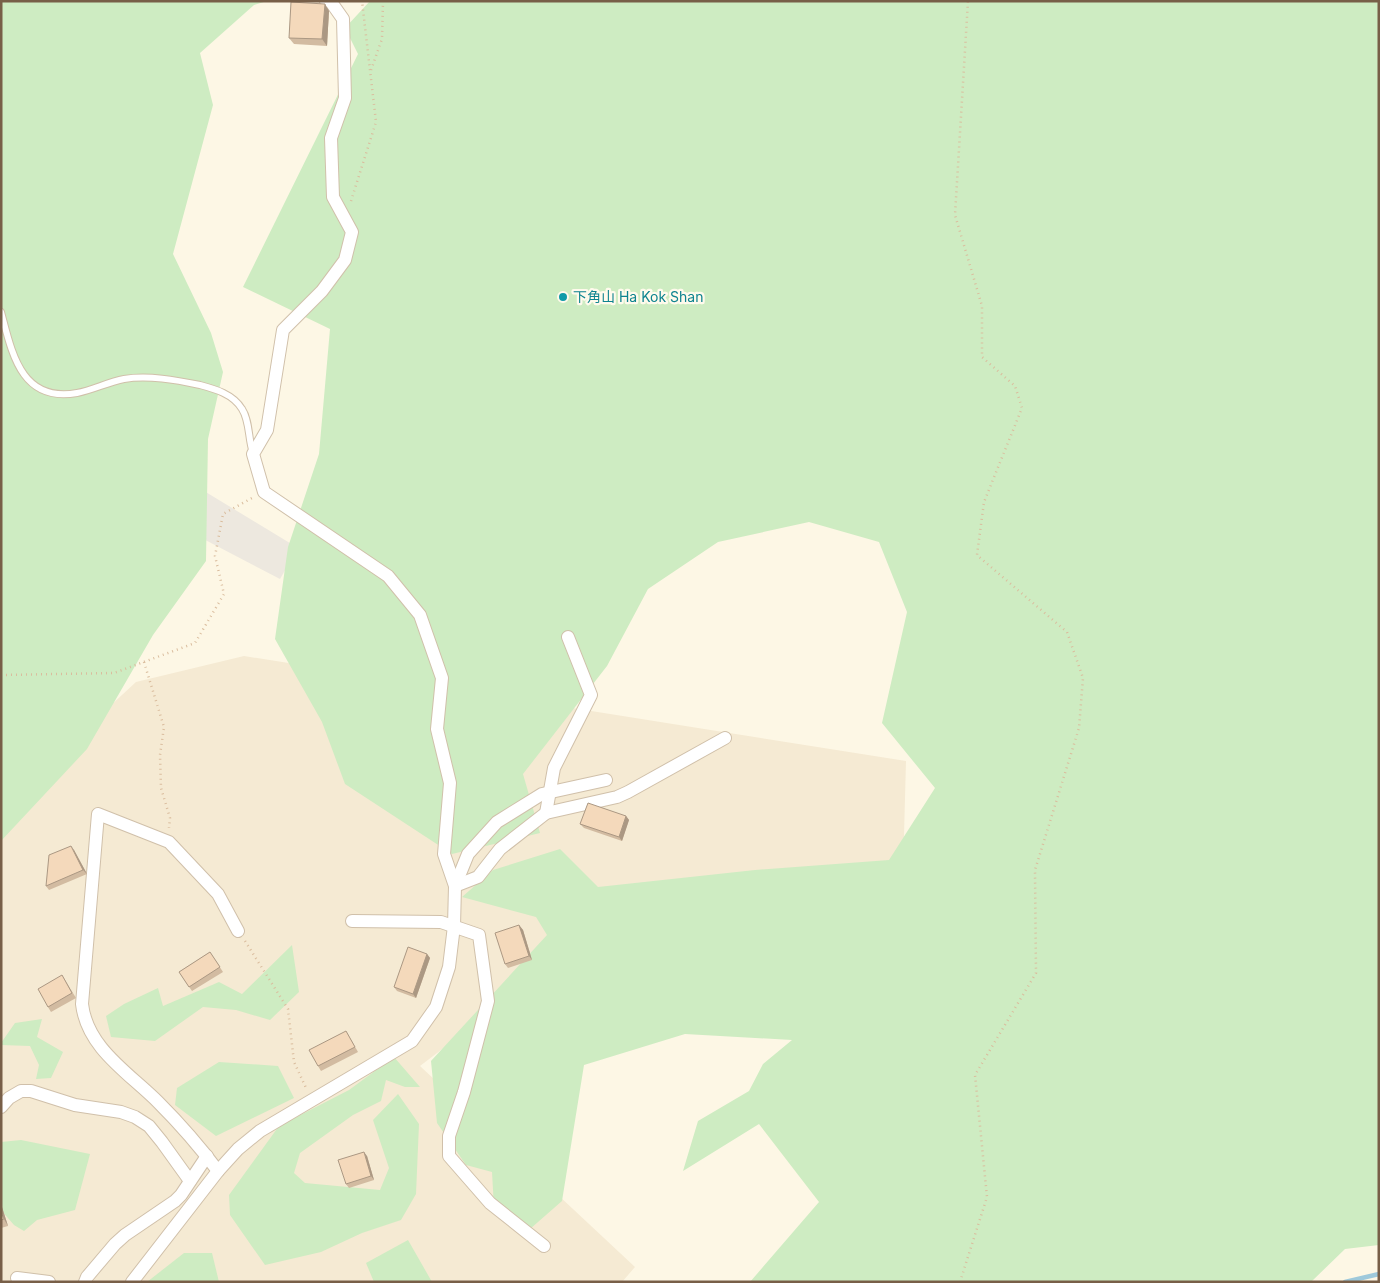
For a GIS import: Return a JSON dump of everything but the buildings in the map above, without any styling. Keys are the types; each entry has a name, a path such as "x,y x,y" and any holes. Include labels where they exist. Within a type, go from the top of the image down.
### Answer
{"street":[{"path":"132,1282 218,1171 238,1149 260,1131 412,1041 436,1007 449,967 454,926 455,886 444,854 450,783 437,729 442,678 420,615 388,576 264,492 253,454 267,430 283,330 322,291 345,260 352,232 333,197 331,138 345,98 343,19 331,2 326,1"},
{"path":"546,813 554,768 591,695 568,637"},
{"path":"455,886 478,877 500,848 546,813 628,792 725,738"},
{"path":"455,886 468,854 497,822 542,794 606,780"},
{"path":"218,1171 207,1156 159,1103 113,1061 100,1046 90,1032 83,1015 82,1004 98,814 169,842 218,894 238,931"},
{"path":"352,921 441,922 479,935 488,1001 464,1092 449,1136 449,1156 490,1203 544,1246"},
{"path":"1,1107 9,1098 21,1091 32,1091 76,1105 121,1112 135,1117 148,1126 162,1142 190,1181"},
{"path":"85,1282 87,1277 115,1244 125,1235 175,1201 207,1156"},
{"path":"17,1278 49,1282"}],"lane":[{"path":"1,312 18,367 30,382 46,390 70,394 118,380 139,378 172,380 207,387 229,396 242,408 253,454"}],"path":[{"path":"345,219 376,122 362,1"},
{"path":"370,72 382,39 383,1"},
{"path":"960,1282 986,1197 975,1075 1036,973 1035,870 1079,728 1083,678 1067,632 977,556 984,502 1022,408 1015,386 982,357 982,306 955,215 968,1"},
{"path":"1,675 114,673 195,643 224,594 215,556 223,514 264,492"},
{"path":"144,662 164,727 160,755 161,788 170,818 169,842"},
{"path":"238,931 288,1009 294,1062 312,1100"}],"shaded area":[{"path":"181,477 298,548 280,579 146,509"},
{"path":"244,656 906,761 903,873 560,959 420,1066 635,1267 622,1282 1,1282 1,807 136,682"}],"green space":[{"path":"1,1 267,1 254,5 200,53 213,105 173,254 211,333 223,372 208,439 206,561 153,635 87,749 1,841"},
{"path":"370,1 1379,1 1379,1245 1345,1249 1311,1282 750,1282 819,1202 759,1124 683,1171 698,1121 749,1091 763,1064 792,1040 685,1034 584,1065 562,1201 522,1236 494,1208 492,1172 466,1165 437,1123 431,1061 547,935 536,917 462,897 493,870 560,849 598,887 755,870 889,860 935,788 882,723 907,612 879,542 809,522 718,542 648,589 607,666 523,774 540,833 452,854 345,784 322,722 275,639 288,547 319,454 330,329 243,287 358,54 345,28"},
{"path":"292,945 299,992 270,1020 236,1010 203,1007 155,1041 111,1037 106,1016 124,1004 158,988 163,1006 219,982 242,994"},
{"path":"42,1019 37,1037 63,1052 51,1078 36,1079 39,1065 30,1046 1,1045 1,1043 15,1023"},
{"path":"394,1057 420,1087 405,1087 386,1080 381,1101 353,1115 300,1153 294,1173 305,1183 380,1190 389,1168 373,1120 398,1094 419,1124 416,1194 401,1220 362,1233 321,1252 265,1265 230,1215 229,1195 279,1126 349,1090"},
{"path":"219,1062 278,1066 294,1098 216,1136 175,1105 177,1088"},
{"path":"21,1140 90,1154 75,1210 37,1220 24,1231 14,1225 1,1210 1,1142"},
{"path":"408,1240 432,1282 374,1282 366,1263"},
{"path":"184,1253 212,1253 219,1282 147,1282"}],"waterway":[{"path":"1345,1282 1379,1274"}],"place":[{"name":"下角山 Ha Kok Shan","path":"563,297"}]}
